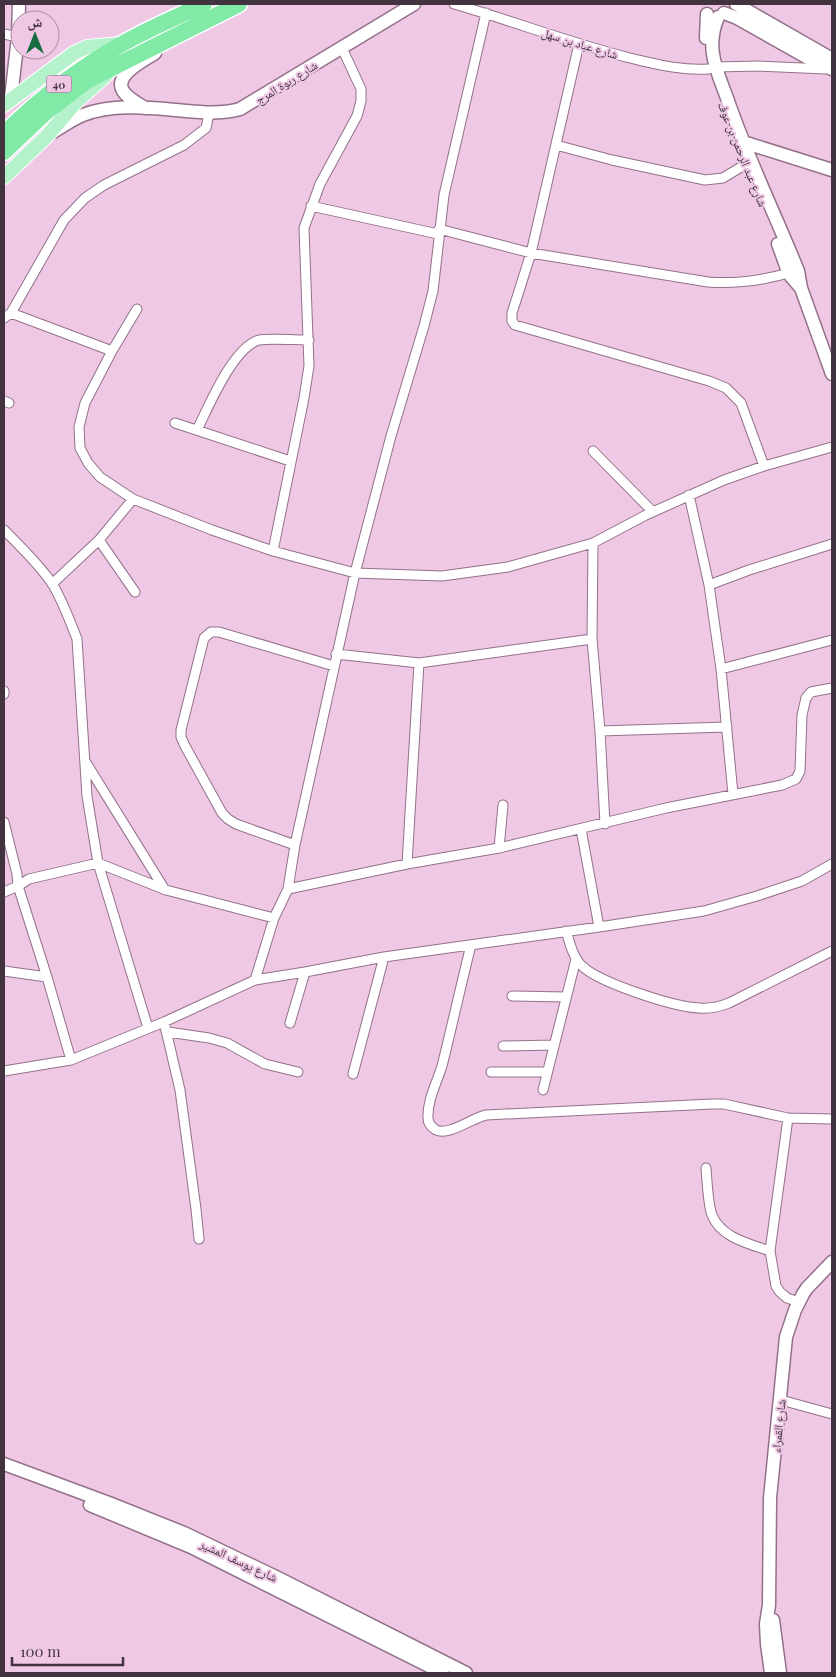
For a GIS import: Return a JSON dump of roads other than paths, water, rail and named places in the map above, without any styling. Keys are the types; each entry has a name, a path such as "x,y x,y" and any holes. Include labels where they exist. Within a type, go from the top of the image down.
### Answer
{"highway":[{"name":"40","path":"4,134 22,115 63,81 122,44 204,4"},
{"name":"40","path":"4,152 21,134 88,80 239,4"}],"main road":[{"path":"8,101 74,53 87,47 122,44"},
{"path":"4,177 47,136 76,102 116,66"}],"street":[{"name":"شارع ربوة المرج","path":"47,136 82,115 98,110 145,108 209,114 240,109 414,4"},
{"name":"شارع عباد بن سهل","path":"454,4 579,44 666,67 695,70 758,66 832,69"},
{"path":"736,4 832,59"},
{"path":"716,10 737,18 808,58 832,69"},
{"name":"شارع عبد الرحمن بن عوف","path":"716,10 712,44 713,68 740,143 793,272"},
{"path":"254,980 274,918 288,888 295,844 355,573 391,436 433,291 444,195 486,13"},
{"path":"145,108 124,92 122,87 123,80 133,67 159,51 179,35"},
{"path":"579,44 531,253 512,312 512,321 515,324 709,381 726,388 741,403 764,466"},
{"path":"273,551 309,366 304,228 320,184 357,116 361,101 361,89 342,48"},
{"path":"8,101 14,60"},
{"path":"112,351 8,316 64,220 85,198 104,185 184,145 206,128 209,114"},
{"path":"740,143 832,170"},
{"name":"شارع عبد الرحمن بن عوف","path":"740,143 746,164 764,207 801,288 832,374"},
{"path":"556,145 612,160 704,180 723,178 746,164"},
{"path":"311,206 531,253 708,282 723,283 754,280 793,272"},
{"path":"136,309 85,403 79,427 80,448 88,463 100,477 133,499 212,530 273,551 355,573 442,576 508,567 593,543 653,512 724,480 764,466 832,447"},
{"path":"197,430 237,356 247,346 258,340 308,340"},
{"path":"176,423 290,461"},
{"path":"593,451 653,512"},
{"path":"689,495 709,585 721,669 733,794"},
{"path":"52,584 99,540 133,499"},
{"path":"4,530 52,584 77,639 87,796 98,863 148,1028"},
{"path":"99,540 135,592"},
{"path":"593,543 592,640 600,731 605,824"},
{"path":"709,585 749,570 832,544"},
{"path":"295,844 236,824 222,813 185,746 181,737 181,730 204,638 211,632 219,632 334,666"},
{"path":"336,654 419,663 592,640"},
{"path":"721,669 832,640"},
{"path":"406,864 419,663"},
{"path":"288,888 406,864 499,848 733,794 782,785 796,779 800,771 802,715 806,698 812,692 832,688"},
{"path":"600,731 727,727"},
{"path":"84,760 166,890"},
{"path":"499,848 503,805"},
{"path":"4,822 17,874 18,886 71,1060"},
{"path":"581,829 599,928"},
{"path":"4,892 29,879 98,863 166,890 274,918"},
{"path":"4,1072 71,1060 164,1022 254,980 384,957 676,916 731,904 802,881 832,864"},
{"path":"566,932 580,965 599,977 647,996 698,1008 716,1008 729,1003 832,951"},
{"path":"471,945 441,1068 428,1110 428,1120 434,1129 441,1132 450,1131 471,1120 486,1115 712,1104 724,1104 788,1118 832,1119"},
{"path":"353,1074 384,957"},
{"path":"542,1090 576,959"},
{"path":"4,972 47,977"},
{"path":"290,1023 305,972"},
{"path":"512,996 566,997"},
{"path":"164,1022 168,1032 180,1090 199,1239"},
{"path":"168,1032 209,1038 227,1043 266,1064 298,1072"},
{"path":"503,1046 554,1045"},
{"path":"490,1072 547,1072"},
{"path":"788,1118 770,1251 776,1286 787,1298 799,1302"},
{"path":"706,1168 712,1215 721,1228 734,1238 770,1251"},
{"name":"شارع القمراء","path":"771,1673 766,1624 769,1606 770,1498 786,1337 799,1302 807,1288 832,1262"},
{"path":"781,1400 832,1414"},
{"name":"شارع يوسف المشير","path":"4,1464 110,1503 184,1533 466,1673"},
{"name":"شارع يوسف المشير","path":"4,1473 191,1547 443,1673"},
{"name":"شارع القمراء","path":"769,1606 774,1624 780,1673"}]}
